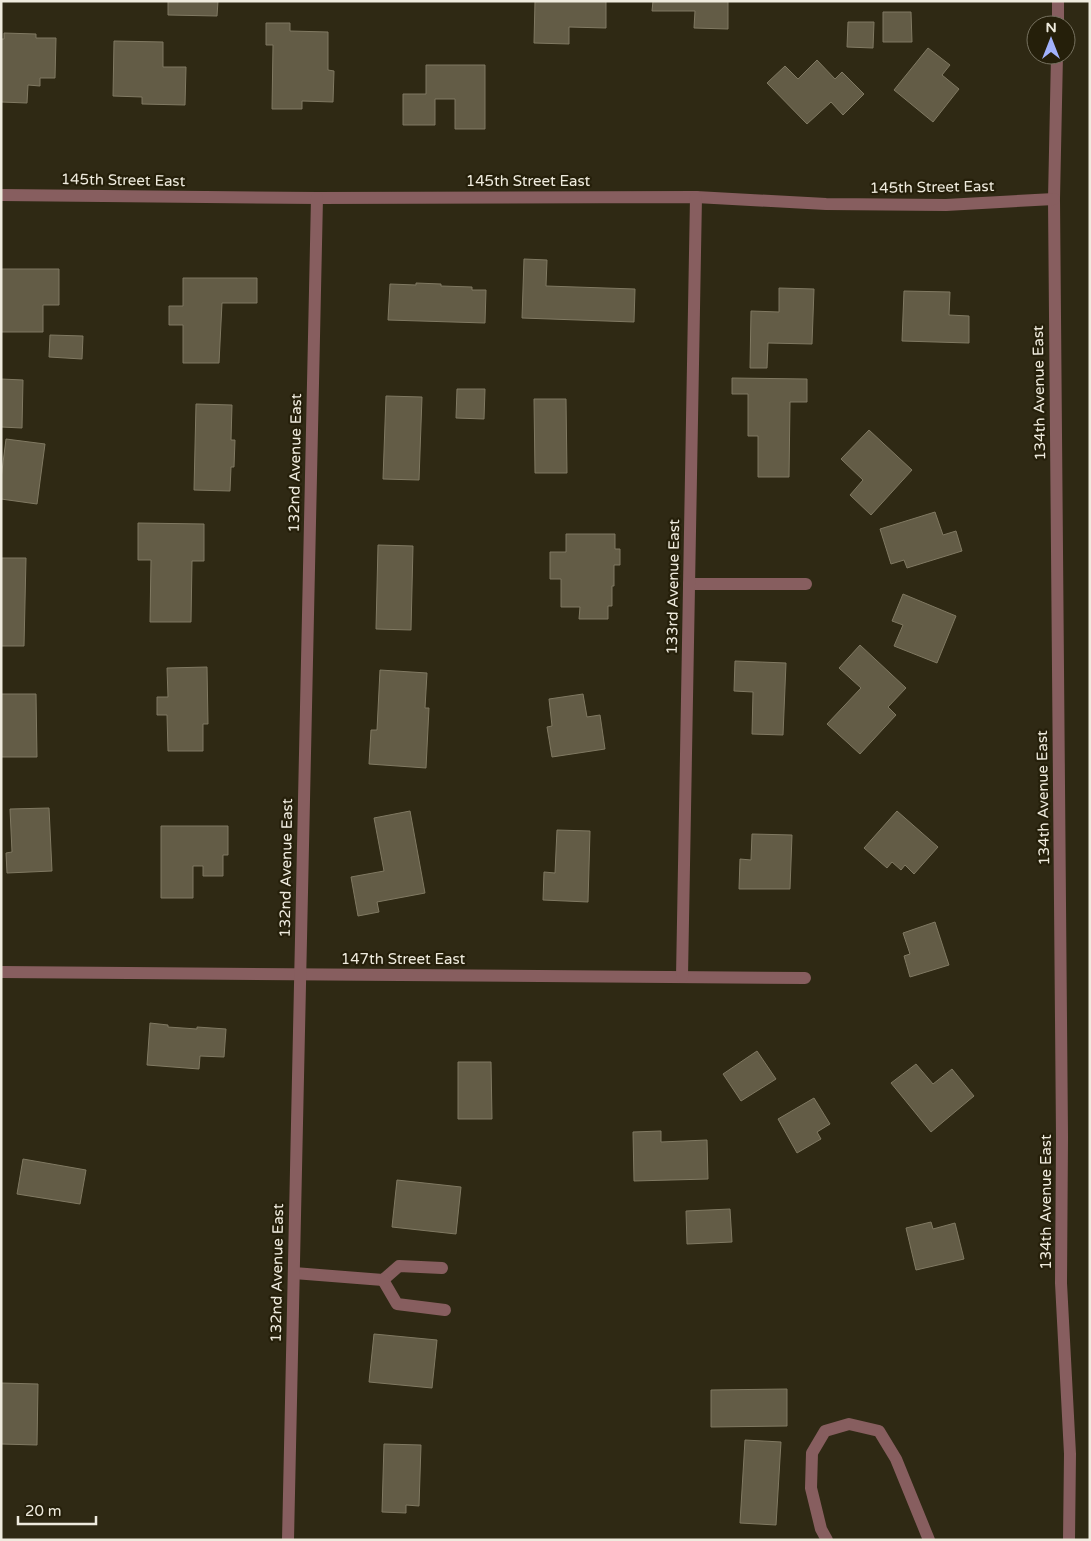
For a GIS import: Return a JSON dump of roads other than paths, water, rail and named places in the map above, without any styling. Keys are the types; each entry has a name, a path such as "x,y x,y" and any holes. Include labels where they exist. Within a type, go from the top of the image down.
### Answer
{"street":[{"path":"1058,1 1058,15"},
{"name":"134th Avenue East","path":"1057,65 1054,199 1062,1283 1070,1454 1069,1540"},
{"name":"145th Street East","path":"1,195 317,198 696,197 826,204 926,205 1054,199"},
{"name":"133rd Avenue East","path":"682,977 696,197"},
{"name":"132nd Avenue East","path":"288,1540 317,198"},
{"path":"689,584 806,584"},
{"name":"147th Street East","path":"1,972 805,978"},
{"path":"294,1273 384,1280 399,1266 442,1268"},
{"path":"384,1280 398,1304 445,1310"},
{"path":"827,1540 821,1529 811,1488 812,1453 825,1431 849,1424 879,1431 896,1459 929,1540"}]}
